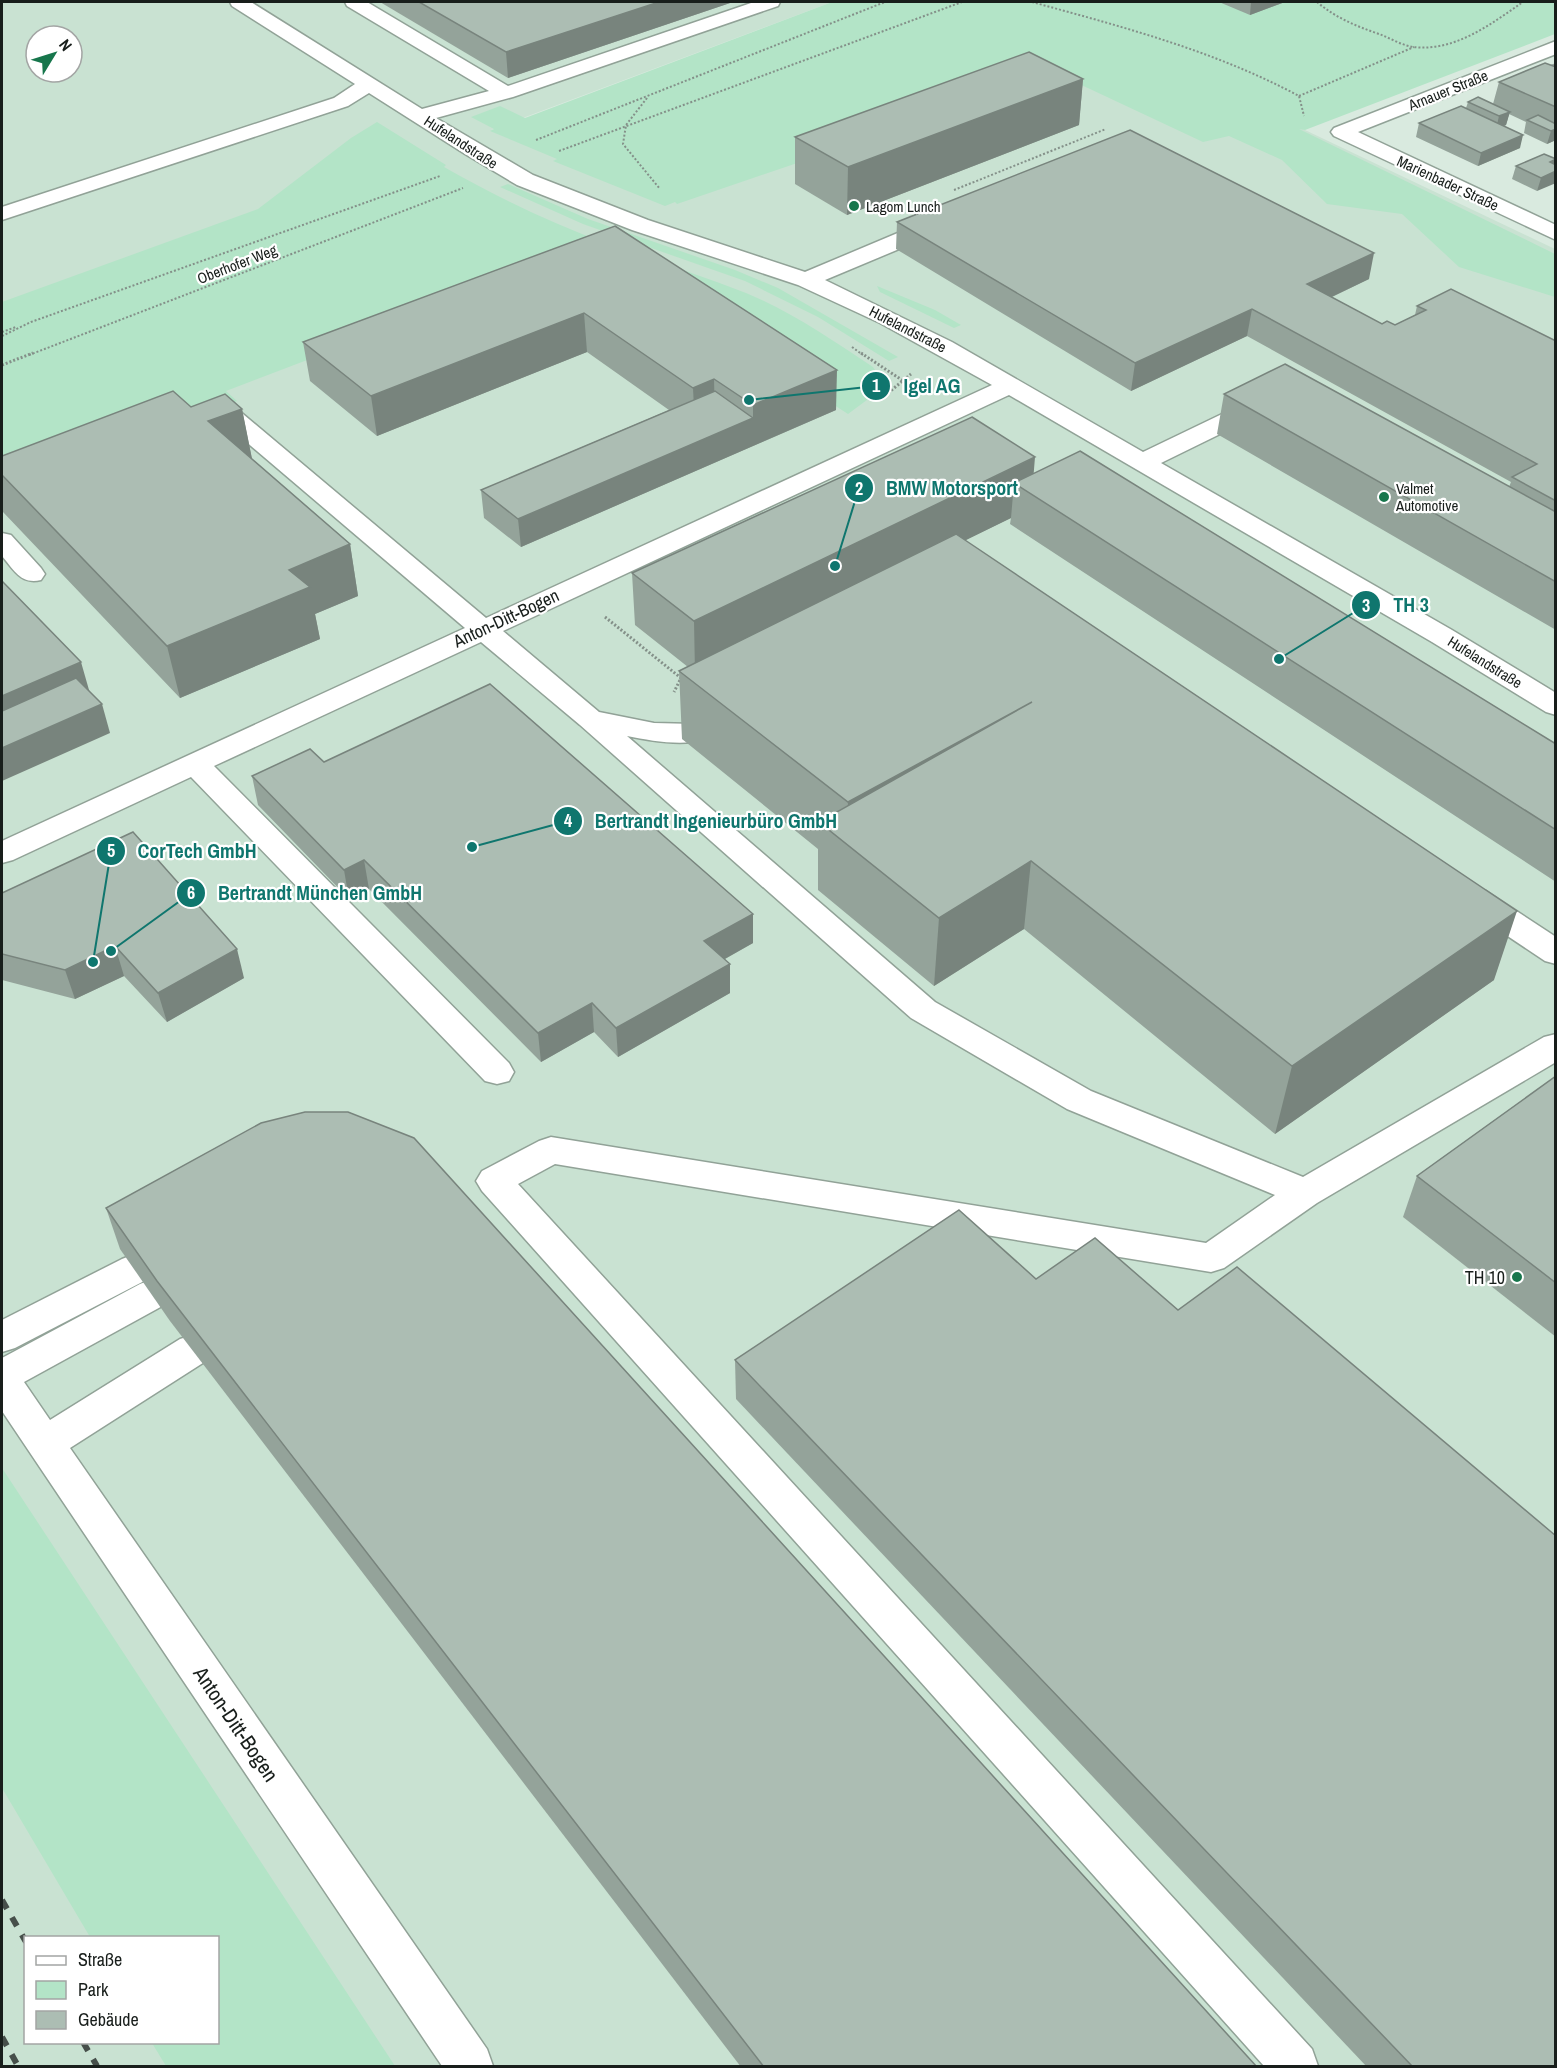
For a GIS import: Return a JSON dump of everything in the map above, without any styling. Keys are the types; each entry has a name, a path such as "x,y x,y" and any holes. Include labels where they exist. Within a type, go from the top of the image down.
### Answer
{"street":[{"path":"354,2 506,93"},
{"path":"421,116 506,93 771,2"},
{"name":"Hufelandstraße","path":"251,3 369,84 503,168 543,188 640,225 806,280 888,318 1011,385 1141,463 1442,636 1556,706"},
{"name":"Arnauer Straße","path":"1341,132 1556,47"},
{"path":"2,214 341,102 369,84"},
{"name":"Marienbader Straße","path":"1341,132 1556,234"},
{"path":"806,280 954,218"},
{"name":"Anton-Ditt-Bogen","path":"2,853 1011,385"},
{"path":"1141,463 1283,394"},
{"path":"194,437 228,414 244,427 272,463 482,629 590,719 923,1010 1079,1100 1305,1193"},
{"path":"2,541 32,574"},
{"path":"590,719 654,732 695,733"},
{"path":"195,764 497,1072"},
{"path":"1448,880 1556,953"},
{"path":"1294,2067 494,1181 551,1150 1225,1270 1305,1193 1556,1046"},
{"path":"2,1337 144,1281 2,1376"},
{"path":"45,1444 193,1350"},
{"name":"Anton-Ditt-Bogen","path":"2,1381 470,2067"}],"path":[{"path":"531,142 885,2"},
{"path":"554,152 962,2"},
{"path":"1032,2 1160,37 1264,77 1299,96 1306,123 1341,132"},
{"path":"1317,2 1334,16 1357,27 1414,47"},
{"path":"1299,96 1414,47 1459,40 1491,26 1523,2"},
{"path":"648,97 626,125 623,144 660,190"},
{"path":"2,334 448,173"},
{"name":"Oberhofer Weg","path":"2,365 455,192 470,183"},
{"path":"569,589 681,678 654,732"}],"shaded area":[{"path":"2,2 832,2 491,130 1111,50 1305,130 1555,249 1555,2066 2,2066"}],"green space":[{"path":"832,2 1555,2 1555,34 1305,130 1299,129 1555,254 1555,297 1459,267 1402,214 1327,204 1282,160 1229,136 1203,142 1058,74 677,204 675,202 665,206 553,161 557,159 490,131 494,129 471,117 500,106 525,118"},
{"path":"377,122 446,165 444,167 524,208 587,236 729,286 779,309 873,367 881,379 879,391 848,414 596,250 226,391 237,401 2,488 2,302 258,209 351,138"},
{"path":"508,184 588,219 735,270 778,288 898,357 889,361 818,317 745,281 583,224 500,187"},
{"path":"877,286 935,310 961,325 954,328 880,292"},
{"path":"2,1468 395,2066 166,2066 153,2044 219,2044 219,1936 89,1936 2,1788"}],"building":[{"path":"419,2 659,2 506,52"},
{"path":"1029,52 1083,79 848,167 795,137"},
{"path":"1545,63 1556,67 1556,107 1499,82"},
{"path":"1478,97 1510,112 1499,116 1468,102"},
{"path":"1461,106 1523,135 1481,153 1419,123"},
{"path":"1538,115 1556,124 1556,129 1551,131 1527,120"},
{"path":"1130,130 1374,253 1307,284 1382,324 1387,321 1395,325 1426,310 1417,306 1451,289 1556,341 1556,501 1512,477 1537,464 1252,309 1135,363 897,222"},
{"path":"1544,154 1556,159 1550,162 1556,165 1556,171 1541,178 1516,166"},
{"path":"615,226 837,370 753,405 714,379 693,388 584,313 371,396 303,342"},
{"path":"1285,364 1556,512 1556,582 1224,394"},
{"path":"173,391 191,407 225,394 242,409 208,421 350,544 289,570 310,587 167,646 2,475 2,456"},
{"path":"715,391 753,418 518,519 481,490"},
{"path":"972,417 1035,457 694,621 632,573"},
{"path":"1080,451 1556,744 1556,830 1014,483"},
{"path":"956,534 1517,911 1292,1066 1031,861 939,918 819,822 1032,702 848,802 679,671"},
{"path":"2,581 81,662 2,696"},
{"path":"76,678 102,704 2,748 2,711"},
{"path":"490,684 753,914 704,941 730,964 616,1028 592,1003 538,1033 364,860 344,870 252,776 310,749 324,762"},
{"path":"133,832 237,949 158,993 115,946 65,970 2,954 2,893"},
{"path":"1556,1076 1556,1283 1417,1176"},
{"path":"305,1112 348,1112 414,1138 1257,2067 764,2067 157,1281 106,1208 261,1123"},
{"path":"959,1210 1036,1279 1095,1238 1178,1310 1237,1267 1556,1536 1556,2067 1413,2067 735,1360"}],"railway":[{"path":"2,1900 24,1938"},
{"path":"2,2037 18,2066"},
{"path":"84,2044 97,2066"}],"place":[{"name":"Lagom Lunch","path":"854,206"},
{"name":"Igel AG","path":"749,400"},
{"name":"Valmet Automotive","path":"1384,497"},
{"name":"BMW Motorsport","path":"835,566"},
{"name":"TH 3","path":"1279,659"},
{"name":"Bertrandt Ingenieurbüro GmbH","path":"472,847"},
{"name":"Bertrandt München GmbH","path":"111,951"},
{"name":"CorTech GmbH","path":"93,962"},
{"name":"TH 10","path":"1517,1277"}]}
